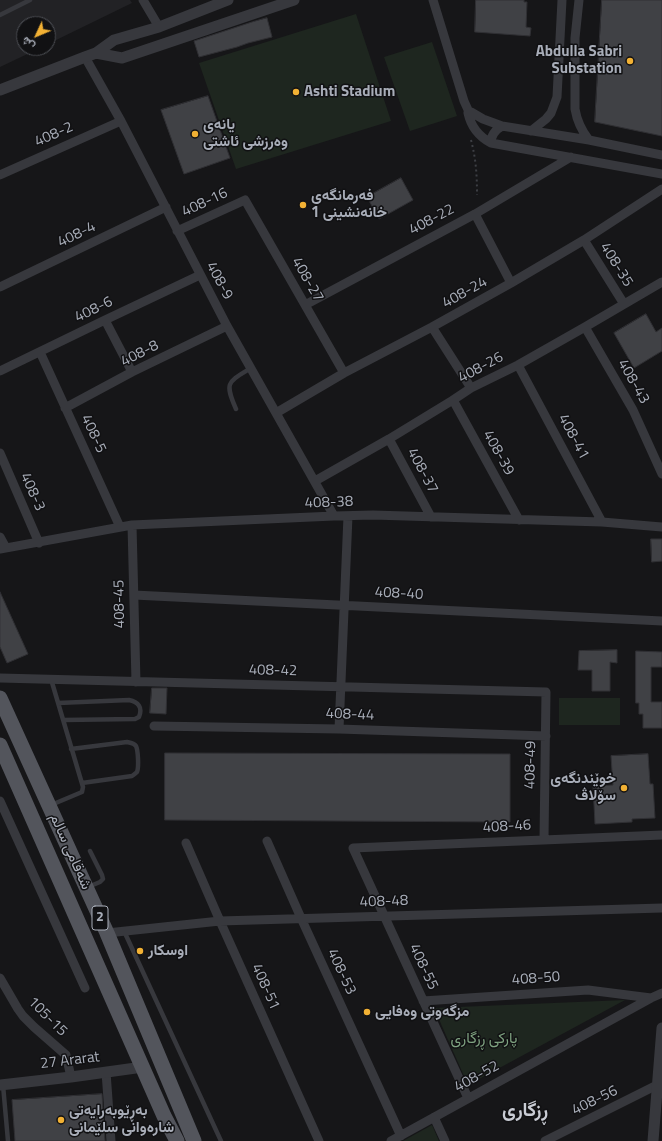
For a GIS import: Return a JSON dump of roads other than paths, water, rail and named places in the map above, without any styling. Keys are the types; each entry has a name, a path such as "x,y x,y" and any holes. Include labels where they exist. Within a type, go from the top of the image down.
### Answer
{"main road":[{"name":"شەقامی سالم","path":"0,698 107,933 194,1141"},
{"name":"شەقامی سالم","path":"0,745 164,1116 177,1141"}],"street":[{"path":"143,0 159,27"},
{"path":"0,90 96,53 114,40 159,27 228,0"},
{"path":"96,53 122,58 294,0"},
{"path":"433,0 465,104 469,112 468,114 478,135 491,143 662,174"},
{"path":"531,131 551,113 557,97 562,3 579,4 575,38 575,109 576,119 589,140"},
{"name":"408-9","path":"85,56 166,207 227,326 334,516"},
{"path":"469,112 502,126 589,140 662,155"},
{"name":"408-2","path":"0,175 120,121"},
{"path":"491,143 492,135 502,126"},
{"name":"408-22","path":"305,304 475,214 571,157"},
{"name":"408-24","path":"276,413 344,373 432,327 511,283 584,240 662,189"},
{"name":"408-16","path":"177,231 245,200"},
{"name":"408-27","path":"245,200 344,373"},
{"name":"408-4","path":"0,287 166,207"},
{"path":"475,214 511,283"},
{"name":"408-35","path":"584,240 624,304"},
{"name":"408-6","path":"0,371 200,275"},
{"name":"408-26","path":"315,481 389,439 471,388 518,365 585,328 662,282"},
{"path":"105,320 132,372"},
{"name":"408-8","path":"65,408 132,372 227,326"},
{"path":"432,327 471,388"},
{"name":"408-43","path":"585,328 633,410 662,474"},
{"name":"408-5","path":"40,352 120,527"},
{"name":"408-41","path":"518,365 602,522"},
{"name":"408-39","path":"453,400 519,520"},
{"name":"408-37","path":"389,439 431,517"},
{"name":"408-3","path":"0,453 39,543"},
{"name":"408-38","path":"3,549 132,525 334,516 602,522 662,526"},
{"path":"339,728 342,687 348,516"},
{"name":"408-45","path":"132,525 136,682"},
{"path":"0,537 3,549"},
{"name":"408-40","path":"134,595 662,621"},
{"name":"408-42","path":"0,678 546,692"},
{"name":"408-49","path":"544,839 546,692"},
{"name":"408-44","path":"154,726 339,728 546,736"},
{"path":"0,801 85,988"},
{"name":"408-46","path":"353,848 662,835"},
{"name":"408-53","path":"267,842 401,1136"},
{"name":"408-51","path":"186,843 319,1141"},
{"name":"408-55","path":"353,848 468,1098"},
{"name":"408-48","path":"107,933 220,921 662,908"},
{"name":"105-15","path":"0,978 23,1016 66,1055 71,1077"},
{"name":"408-50","path":"423,1001 588,990 651,998"},
{"name":"408-52","path":"391,1141 651,998 662,994"},
{"path":"653,1141 662,1028"},
{"name":"27 Ararat","path":"2,1084 71,1077 143,1067"},
{"path":"106,1072 112,1141"},
{"name":"408-56","path":"546,1141 657,1085"},
{"path":"434,1117 445,1141"}],"lane":[{"path":"0,15 30,0"},
{"path":"236,409 230,394 231,383 235,378 251,368"},
{"path":"50,806 82,792 83,787 51,680"},
{"path":"58,703 129,700 138,703 141,708 139,717 135,720 63,720"},
{"path":"72,749 127,742 136,746 138,759 137,769 136,773 132,776 82,783"},
{"path":"86,888 100,882 103,879 90,851"},
{"path":"124,931 221,1141"},
{"path":"2,1084 8,1141"}],"place":[{"name":"Abdulla Sabri Substation","path":"630,61"},
{"name":"Ashti Stadium","path":"296,92"},
{"name":"یانەی وەرزشی ئاشتی","path":"195,134"},
{"name":"فەرمانگەی خانەنشینی 1","path":"303,205"},
{"name":"خوێندنگەی سۆلاڤ","path":"624,788"},
{"name":"اوسكار","path":"140,951"},
{"name":"مزگەوتی وەفایی","path":"367,1012"},
{"name":"بەڕێوبەرایەتی شارەوانی سلێمانی","path":"61,1120"}],"district":[{"name":"ڕزگاری","path":"525,1111"}],"park label":[{"name":"پارکی ڕزگاری","path":"484,1039"}]}
